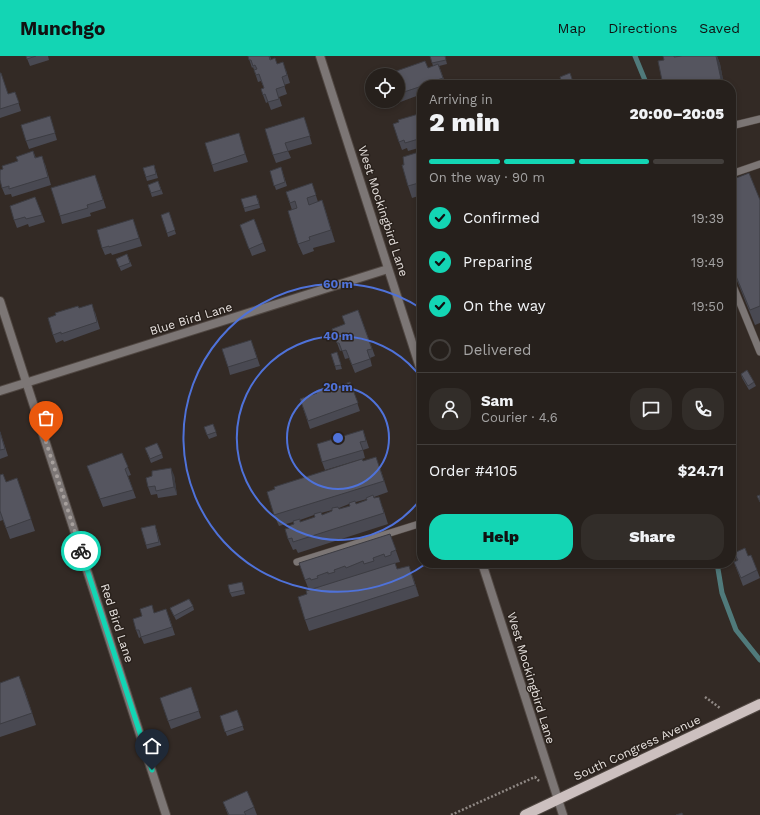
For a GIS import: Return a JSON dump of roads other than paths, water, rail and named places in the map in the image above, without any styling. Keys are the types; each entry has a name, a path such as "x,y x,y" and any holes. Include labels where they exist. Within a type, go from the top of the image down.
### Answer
{"main road":[{"name":"South Congress Avenue","path":"526,815 760,704"}],"street":[{"name":"West Mockingbird Lane","path":"320,56 417,359"},
{"name":"Blue Bird Lane","path":"0,391 388,269"},
{"name":"Red Bird Lane","path":"0,301 166,815"},
{"name":"West Mockingbird Lane","path":"484,568 563,815"}],"lane":[{"path":"736,125 760,119"},
{"path":"736,172 760,164"},
{"path":"736,293 760,349"},
{"path":"297,562 417,525"}],"waterway":[{"path":"635,56 645,80"},
{"path":"718,568 722,593 736,630 760,660"}]}
